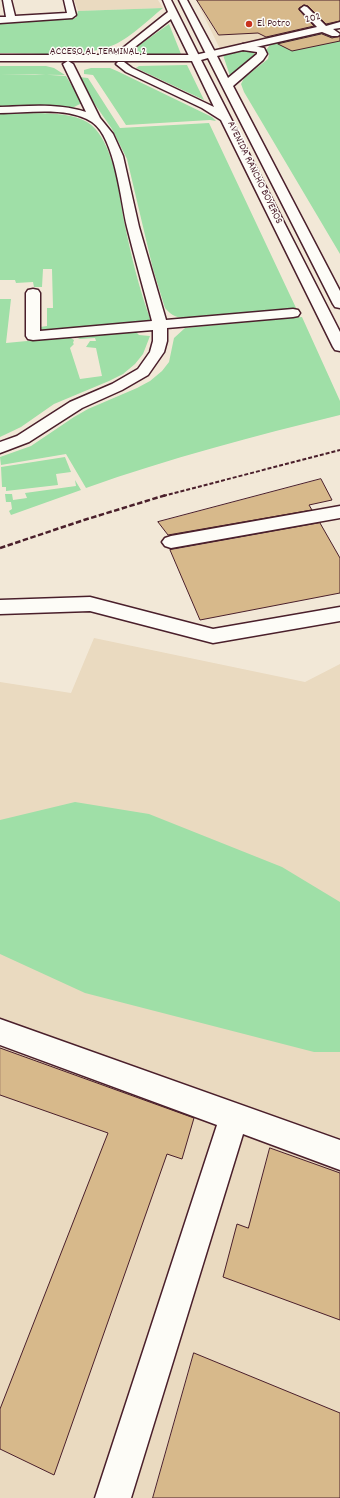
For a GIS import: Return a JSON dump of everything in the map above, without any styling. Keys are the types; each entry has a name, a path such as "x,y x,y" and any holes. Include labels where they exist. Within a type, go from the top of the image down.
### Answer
{"main road":[{"path":"7,0 11,19"},
{"path":"0,20 72,15 68,0"},
{"name":"AVENIDA RANCHO BOYEROS","path":"167,0 340,347"},
{"name":"AVENIDA RANCHO BOYEROS","path":"184,0 340,304"},
{"path":"304,9 324,29 340,36"},
{"path":"92,59 128,48 173,13"},
{"name":"202","path":"211,54 340,25"},
{"path":"243,47 259,49 269,41"},
{"path":"128,48 121,61 129,70 206,106 227,120"},
{"path":"227,86 233,79 260,58 262,52 259,49"},
{"path":"196,60 207,59 211,54"},
{"name":"ACCESO AL TERMINAL 2","path":"0,58 92,59 121,61"},
{"name":"ACCESO AL TERMINAL 2","path":"0,64 68,64 121,61 196,60"},
{"path":"0,448 22,439 76,405 117,387 144,372 157,352 160,341 160,324 133,225 119,160 111,142 101,125 95,119 89,105 72,76 68,64"},
{"path":"0,110 64,110 83,114 95,119"},
{"path":"33,293 33,336 293,313"},
{"path":"171,542 340,512"},
{"path":"0,607 90,604 213,636 340,614"},
{"path":"0,1032 340,1155"},
{"path":"113,1498 234,1116"}],"shaded area":[{"path":"74,0 158,0 163,8 78,11"},
{"path":"196,0 340,0 340,22 220,49"},
{"path":"94,638 305,682 340,664 340,1498 0,1498 0,682 71,693"}],"green space":[{"path":"163,8 138,29 118,43 99,50 56,54 0,53 0,21 76,18 78,11"},
{"path":"169,24 181,54 139,55 131,53 131,51"},
{"path":"321,33 340,41 340,254 244,92 241,84 244,78 268,59 269,54 266,50 270,45"},
{"path":"246,51 253,52 256,56 230,76 223,55"},
{"path":"187,65 204,100 136,68 139,66"},
{"path":"0,66 46,66 54,68 65,75 0,74"},
{"path":"91,68 110,68 212,117 216,121 210,120 126,125 93,75 84,74 84,70"},
{"path":"0,74 66,76 82,103 70,109 0,109"},
{"path":"78,77 88,78 120,128 209,123 297,310 180,318 172,315 165,308 153,269 127,159 112,129 78,80"},
{"path":"0,114 57,114 68,116 87,122 98,132 106,146 113,164 132,259 151,321 42,331 40,327 47,326 47,308 53,308 52,269 43,269 42,287 34,287 33,282 16,283 15,280 0,280"},
{"path":"0,299 11,299 6,343 69,337 74,340 74,344 70,348 80,379 102,376 96,348 86,347 90,341 96,341 95,338 80,339 73,336 138,330 137,333 139,335 150,336 143,354 135,364 123,374 54,404 21,427 0,437"},
{"path":"302,317 340,401 340,415 212,448 86,488 66,454 1,465 0,457 31,446 88,409 150,381 162,371 169,362 174,338 185,328"},
{"path":"65,457 71,472 56,474 58,485 6,491 6,487 2,487 1,467"},
{"path":"75,480 81,490 11,515 9,511 12,509 11,502 6,502 5,494 12,494 13,500 27,498 25,493 76,486"},
{"path":"75,802 149,814 282,867 340,902 340,1052 314,1052 85,993 0,954 0,820"}],"building":[{"path":"197,0 340,0 340,21 326,24 308,6 304,5 299,8 299,10 314,26 266,37 258,33 219,35"},
{"path":"322,34 332,38 340,36 340,41 292,51 278,44"},
{"path":"321,479 332,500 309,505 312,510 168,535 158,522"},
{"path":"320,523 340,558 340,593 200,620 170,550"},
{"path":"0,1048 194,1118 182,1159 167,1154 54,1475 0,1449 0,1409 108,1133 0,1095"},
{"path":"270,1148 340,1173 340,1320 223,1277 237,1224 248,1228"},
{"path":"194,1353 340,1413 340,1498 153,1498"}],"railway":[{"path":"163,496 340,450"},
{"path":"0,548 166,495"}],"place":[{"name":"El Potro","path":"249,24"}]}
